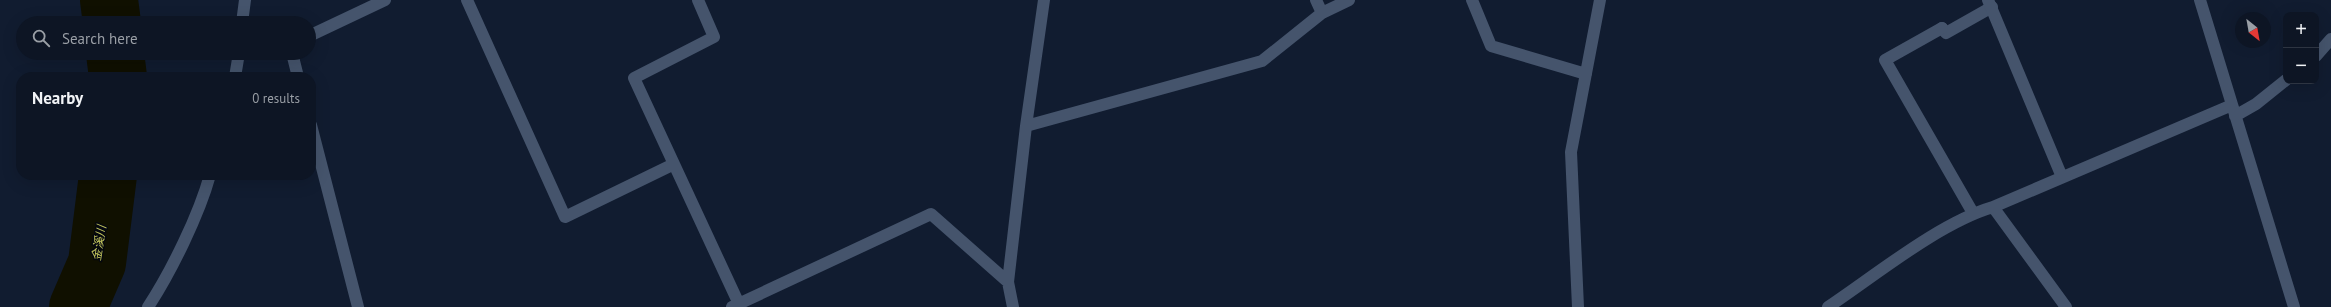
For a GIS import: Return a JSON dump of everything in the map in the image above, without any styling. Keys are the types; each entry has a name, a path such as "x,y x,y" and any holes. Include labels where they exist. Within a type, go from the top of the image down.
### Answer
{"street":[{"path":"243,16 245,0"},
{"path":"316,33 386,0"},
{"path":"467,0 565,217 674,164"},
{"path":"698,0 714,37 634,78 674,164 735,305 931,214 1008,282"},
{"path":"1013,307 1008,282 1026,126 1044,0"},
{"path":"1316,0 1322,13"},
{"path":"1026,126 1262,60 1322,13 1350,0"},
{"path":"1472,0 1491,46 1586,74"},
{"path":"1578,307 1571,152 1600,0"},
{"path":"2200,0 2294,307"},
{"path":"1973,213 1885,60 1942,28 1946,33 1990,4 2062,177"},
{"path":"2319,53 2331,39"},
{"path":"235,72 238,60"},
{"path":"294,60 297,72"},
{"path":"1828,307 1914,248 1973,213 1993,207 2062,177 2233,110 2256,104 2283,82"},
{"path":"316,144 358,307"},
{"path":"148,307 161,287 204,195 208,180"},
{"path":"1993,207 2066,307"}],"waterway":[{"name":"金溪川","path":"109,0 111,16"},
{"name":"金溪川","path":"116,60 117,72"},
{"name":"金溪川","path":"78,307 97,263 107,180"}]}
